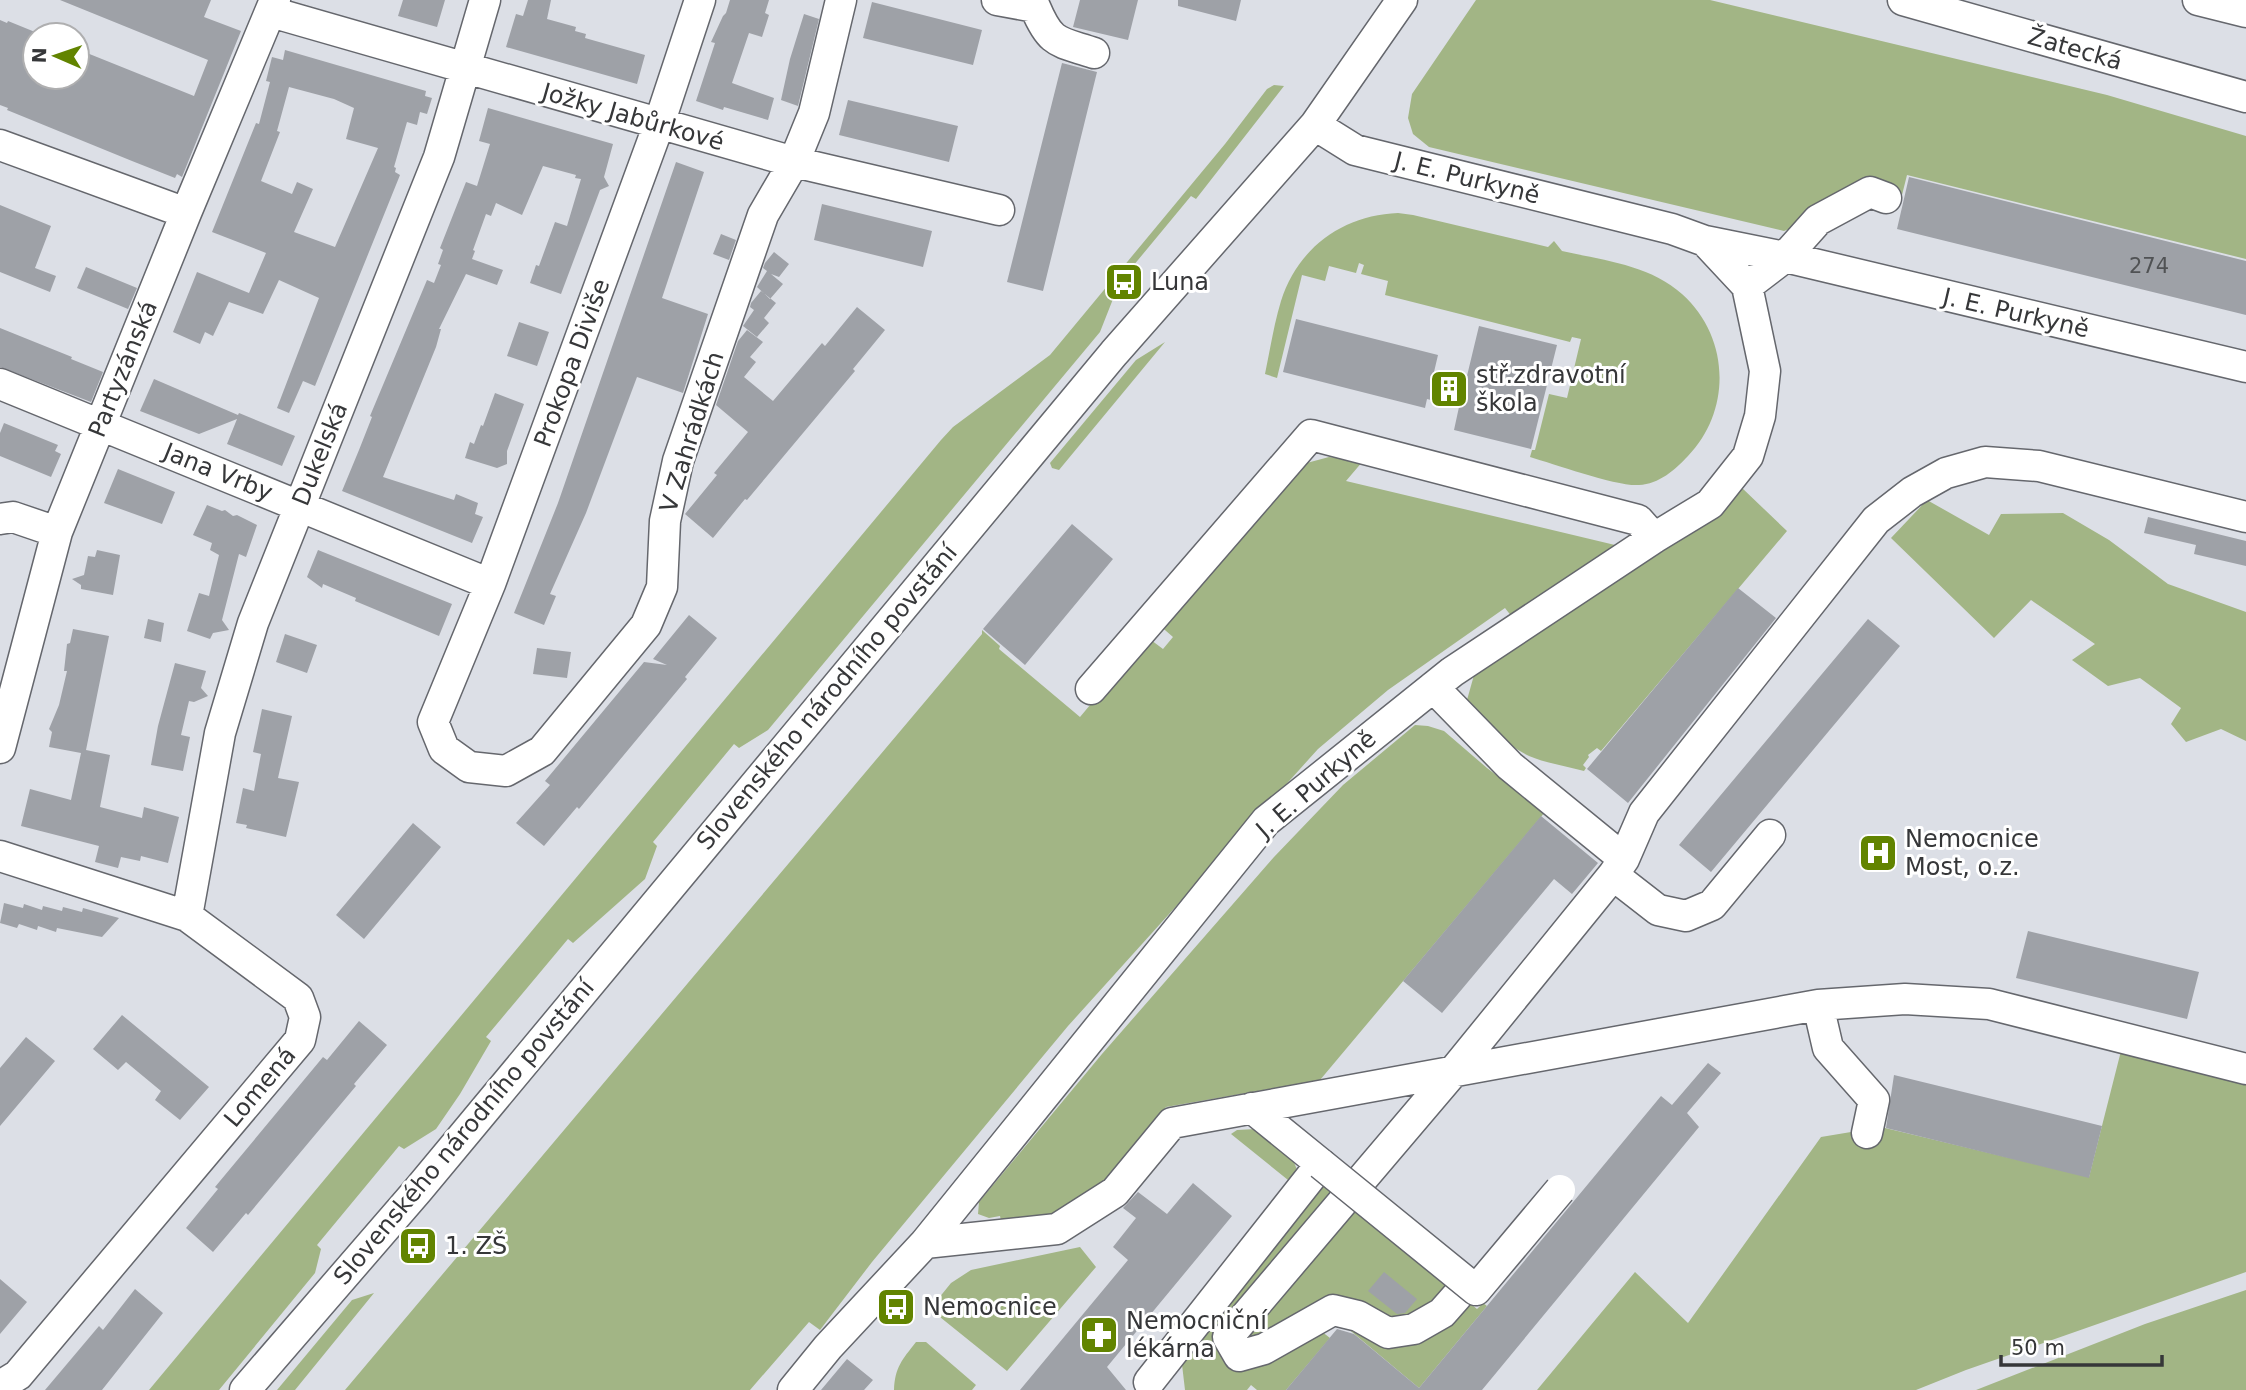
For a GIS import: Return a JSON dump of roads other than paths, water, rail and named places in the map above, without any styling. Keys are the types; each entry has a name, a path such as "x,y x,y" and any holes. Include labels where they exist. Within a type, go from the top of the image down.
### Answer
{"street":[{"name":"Dukelská","path":"187,916 220,733 253,622 439,157 485,0"},
{"name":"Prokopa Diviše","path":"433,722 491,584 659,124 700,0"},
{"name":"V Zahrádkách","path":"433,722 444,749 469,767 506,771 542,751 646,625 662,587 665,521 678,461 763,215 794,162 814,113 841,0"},
{"path":"997,0 1042,4 1044,28 1053,40 1094,53"},
{"name":"Žatecká","path":"1903,0 2246,97"},
{"path":"2198,0 2246,12"},
{"name":"Slovenského národního povstání","path":"246,1390 418,1190 1114,353 1315,125 1402,2"},
{"name":"Jožky Jabůrkové","path":"273,6 466,69 794,162 999,210"},
{"name":"Partyzánská","path":"0,748 57,532 273,6"},
{"name":"J. E. Purkyně","path":"1315,125 1355,150 1672,229 1705,241 1785,257 2246,368"},
{"path":"0,145 186,213"},
{"path":"1747,286 1785,257 1818,220 1870,192 1886,198"},
{"name":"J. E. Purkyně","path":"793,1390 828,1347 925,1244 1266,821 1452,672 1710,504 1748,456 1760,416 1765,371 1747,286 1705,241"},
{"name":"Jana Vrby","path":"0,384 491,584"},
{"path":"1091,689 1311,435 1638,520 1654,538"},
{"path":"1457,1296 1442,1313 1414,1329 1388,1333 1358,1316 1333,1310 1264,1349 1239,1356 1228,1337 1453,1072 1618,867 1644,813 1876,520 1912,492 1946,473 1984,462 2039,466 2246,517"},
{"path":"0,519 13,517 57,532"},
{"path":"1433,687 1510,766 1618,867 1658,910 1686,916 1712,905 1770,835"},
{"name":"Lomená","path":"0,856 187,916 298,998 305,1017 300,1040 18,1375 0,1386"},
{"path":"925,1244 1058,1229 1115,1192 1172,1123 1818,1005 1905,999 1989,1004 2246,1069"},
{"path":"1818,1005 1828,1048 1874,1100 1867,1133"},
{"path":"1252,1108 1476,1290 1560,1189"},
{"path":"1149,1382 1321,1164"}],"place":[{"name":"Luna","path":"1124,282"},
{"name":"stř.zdravotní škola","path":"1449,389"},
{"name":"Nemocnice Most, o.z.","path":"1878,853"},
{"name":"1. ZŠ","path":"418,1246"},
{"name":"Nemocnice","path":"896,1307"},
{"name":"Nemocniční lékárna","path":"1099,1335"}]}
